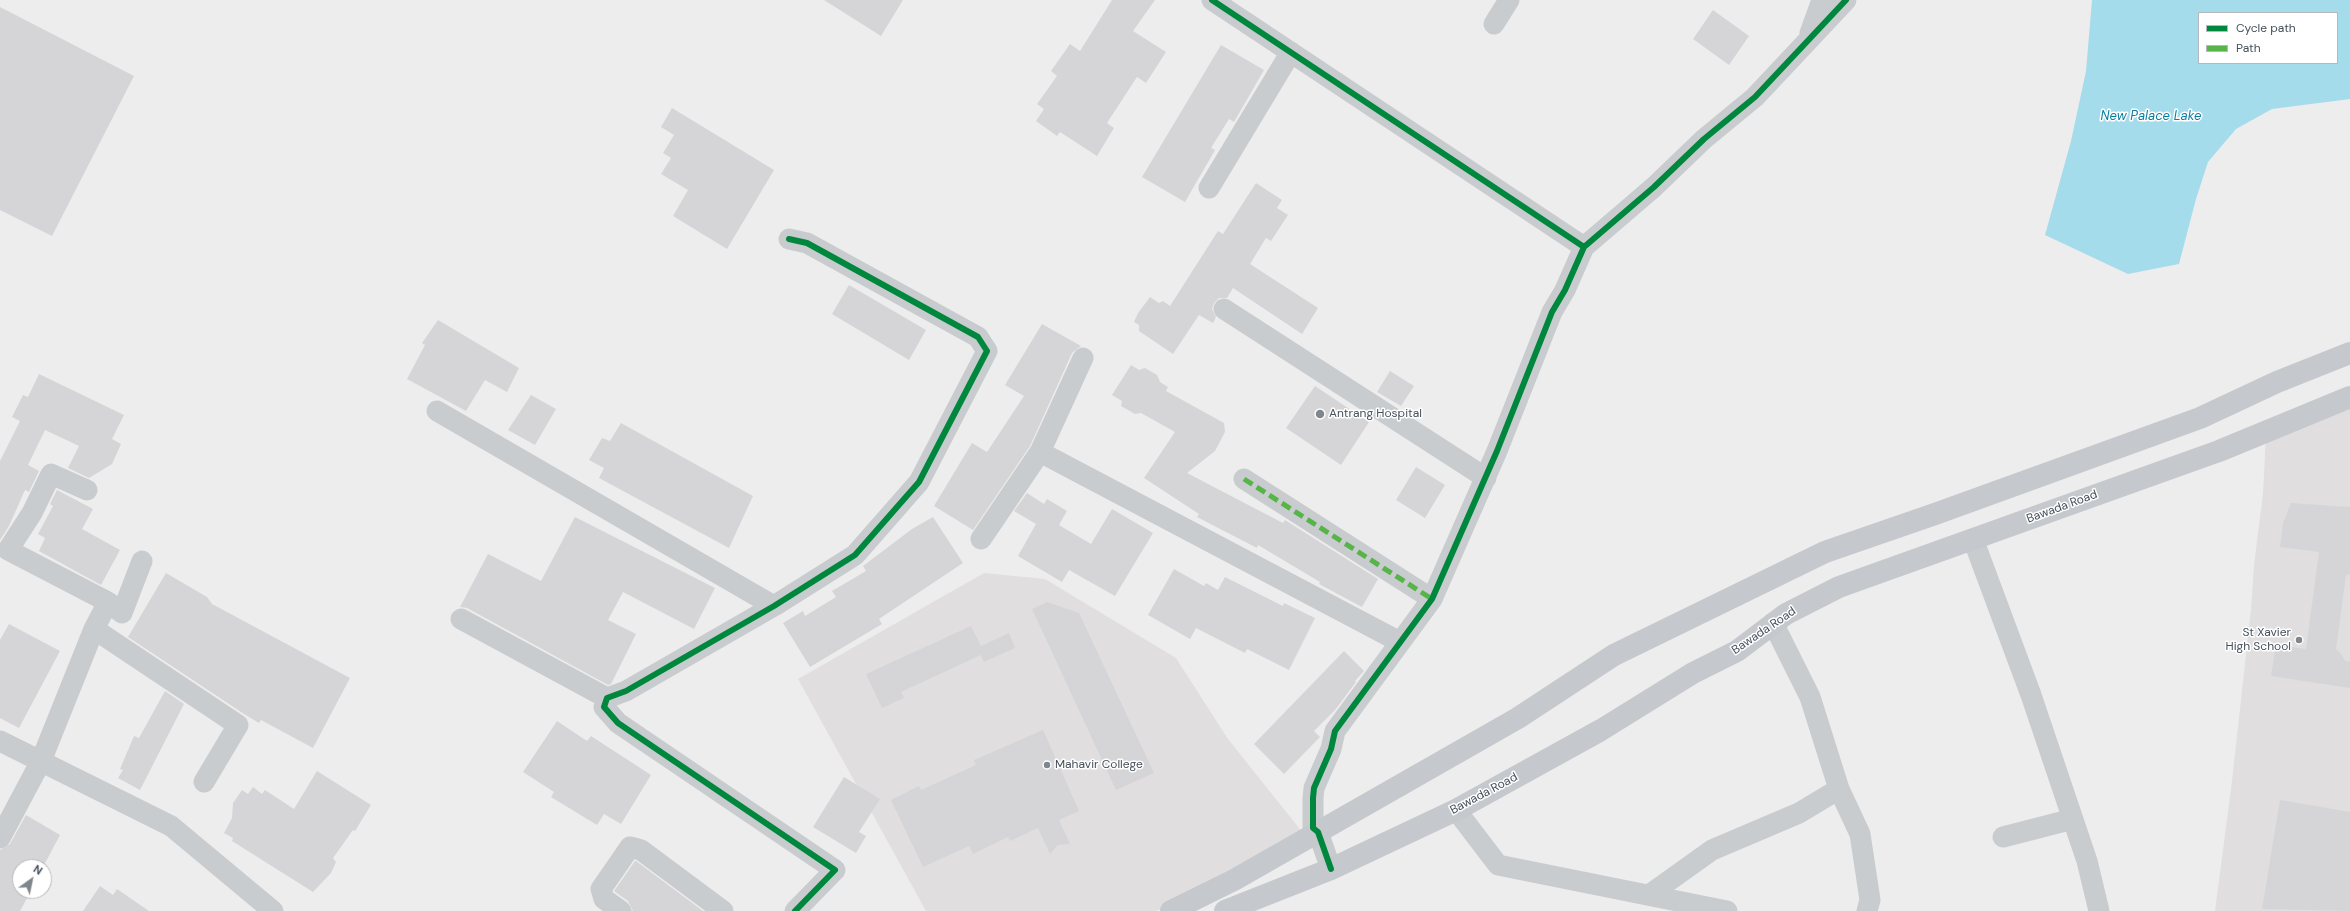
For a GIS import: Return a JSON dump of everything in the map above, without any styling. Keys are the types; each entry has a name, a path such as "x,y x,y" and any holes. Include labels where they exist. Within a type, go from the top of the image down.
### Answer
{"main road":[{"path":"1188,908 1518,718 1614,655 1825,552 1935,514 2200,418 2270,385 2350,353"},
{"name":"Bawada Road","path":"1225,911 1331,869 1456,810 1601,730 1693,673 1737,651 1786,614 1839,587 2219,451 2350,397"}],"street":[{"path":"1212,0 1584,247"},
{"path":"1494,24 1509,0"},
{"path":"1808,39 1822,0"},
{"path":"1331,869 1318,832 1313,828 1314,788 1331,749 1335,731 1432,599 1486,478 1552,312 1565,290 1584,247 1654,187 1704,139 1755,97 1846,0"},
{"path":"1209,188 1291,52"},
{"path":"461,619 607,698 626,691 774,606 855,555 918,482 987,351 978,337 807,243 789,238"},
{"path":"1224,309 1486,478"},
{"path":"981,538 1040,452 1083,358"},
{"path":"437,411 774,606"},
{"path":"1040,452 1400,642"},
{"path":"87,490 51,474 32,513 8,550 108,602 122,613 142,561"},
{"path":"1244,479 1432,599"},
{"path":"1973,539 2031,695 2087,861 2099,911"},
{"path":"0,838 41,761 94,629 108,602"},
{"path":"1773,623 1810,696 1839,789 1860,834 1870,900 1867,911"},
{"path":"94,629 238,725 204,782"},
{"path":"607,698 604,707 618,723 835,870 795,911"},
{"path":"0,741 171,826 273,911"},
{"path":"1649,895 1712,850 1799,813 1839,789"},
{"path":"1456,810 1498,865 1727,911"},
{"path":"2003,837 2073,819"},
{"path":"621,911 604,899 601,889 630,847 641,850 723,911"}],"shaded area":[{"name":"St Xavier High School","path":"2350,395 2350,911 2215,911 2232,781 2251,610 2254,565 2263,494 2266,435"},
{"name":"Mahavir College","path":"984,573 1045,579 1176,658 1228,739 1303,833 1193,897 1156,911 926,911 798,679"}],"water":[{"name":"New Palace Lake","path":"2092,0 2350,0 2350,99 2272,109 2236,129 2208,162 2196,199 2179,264 2128,274 2045,235 2071,141 2086,71"}],"building":[{"path":"824,0 903,0 881,36"},
{"path":"1112,0 1155,0 1133,31 1166,52 1146,83 1137,77 1107,123 1114,128 1097,156 1060,132 1057,136 1036,121 1044,109 1037,104 1057,76 1051,71 1070,44 1080,51"},
{"path":"0,7 134,76 52,236 0,210"},
{"path":"1713,10 1749,36 1729,65 1693,39"},
{"path":"1221,45 1264,70 1234,122 1229,119 1211,148 1215,150 1185,202 1142,177"},
{"path":"672,108 774,170 727,249 673,216 688,190 661,174 671,158 663,153 674,135 661,127"},
{"path":"1256,183 1282,200 1277,208 1288,215 1271,241 1266,238 1250,264 1318,308 1302,334 1233,288 1227,298 1219,298 1214,303 1212,309 1216,317 1213,323 1199,315 1173,354 1139,331 1139,325 1134,322 1138,313 1150,297 1159,303 1163,301 1170,306 1218,231 1223,234"},
{"path":"849,285 926,330 909,360 832,314"},
{"path":"438,320 519,368 507,392 485,380 466,411 407,379 425,345 422,343"},
{"path":"1042,324 1081,346 1072,353 1030,446 973,530 934,506 972,443 987,452 1024,396 1005,385"},
{"path":"1131,365 1139,370 1145,368 1157,375 1160,382 1168,387 1166,391 1224,423 1225,432 1215,451 1187,473 1283,523 1285,520 1378,579 1362,607 1319,584 1320,582 1258,545 1257,548 1197,517 1199,514 1144,478 1175,432 1141,413 1135,414 1121,406 1122,401 1112,395"},
{"path":"1390,371 1414,386 1401,406 1377,392"},
{"path":"39,374 124,415 112,439 121,444 112,464 89,478 68,468 79,446 45,430 28,465 39,471 29,492 25,490 9,526 0,540 0,461 20,421 12,417 23,395 28,397"},
{"path":"1315,386 1369,422 1341,465 1286,428"},
{"path":"531,395 556,409 535,445 508,430"},
{"path":"621,423 753,496 729,548 599,478 604,468 589,460 602,438 610,441"},
{"path":"1416,467 1445,485 1425,518 1396,500"},
{"path":"57,490 93,509 82,529 120,550 101,585 39,551 45,538 38,534 53,506 50,504"},
{"path":"1027,493 1044,504 1047,499 1067,511 1059,525 1091,544 1112,509 1153,533 1115,596 1069,570 1062,582 1018,556 1036,524 1014,511"},
{"path":"2291,503 2350,507 2350,574 2346,575 2336,649 2345,661 2350,662 2350,688 2271,676 2276,645 2306,649 2319,552 2280,547 2283,523"},
{"path":"575,517 715,588 694,629 623,592 608,620 636,634 611,684 608,685 467,608 460,607 488,554 541,581"},
{"path":"933,517 963,563 879,619 882,624 810,667 783,623 803,611 805,616 836,597 832,591 866,571 863,566 912,529"},
{"path":"1174,569 1204,586 1206,583 1218,590 1225,577 1283,606 1284,603 1315,618 1289,670 1247,649 1245,653 1196,628 1190,639 1148,615"},
{"path":"166,573 207,597 212,604 350,678 313,748 261,720 259,723 244,714 128,637"},
{"path":"1047,602 1079,613 1154,773 1116,790 1032,609"},
{"path":"9,624 60,651 19,728 0,718 0,640"},
{"path":"971,626 981,646 1009,633 1015,648 984,662 981,655 901,692 904,698 882,708 866,674"},
{"path":"1344,651 1364,671 1355,681 1356,682 1335,710 1314,731 1320,737 1284,774 1254,744"},
{"path":"165,691 184,704 140,790 118,778 123,770 120,769 134,736 139,738"},
{"path":"557,721 587,741 591,736 651,775 621,824 604,814 597,825 551,797 554,792 523,772"},
{"path":"1043,730 1079,811 1059,820 1070,844 1058,845 1050,854 1038,828 1010,841 1008,837 973,854 969,846 923,867 891,800 919,786 921,790 976,765 974,760"},
{"path":"317,771 371,805 355,831 353,830 333,858 336,862 331,873 313,892 232,841 233,838 224,833 232,818 233,803 242,790 248,794 253,787 262,794 265,790 294,809"},
{"path":"844,777 880,799 859,832 866,836 856,853 813,827"},
{"path":"2280,800 2350,812 2350,911 2262,909"},
{"path":"26,815 60,835 47,859 12,859 12,899 27,899 20,911 0,911 0,850 10,844"},
{"path":"635,861 703,911 633,911 628,901 614,891"},
{"path":"100,886 113,895 117,889 149,911 83,911"}],"marked path":[{"path":"1244,479 1432,599"}],"cycle path":[{"path":"1212,0 1584,247"},
{"path":"1331,869 1318,832 1313,828 1313,798 1314,788 1331,749 1335,731 1432,599 1497,451 1552,312 1565,290 1584,247 1654,187 1704,139 1755,97 1846,0"},
{"path":"789,239 807,243 978,337 987,351 919,482 855,555 774,606 626,691 607,698 604,707 618,723 835,870 795,911"}],"place":[{"name":"Antrang Hospital","path":"1320,414"},
{"name":"St Xavier High School","path":"2299,640"},
{"name":"Mahavir College","path":"1047,765"}]}
